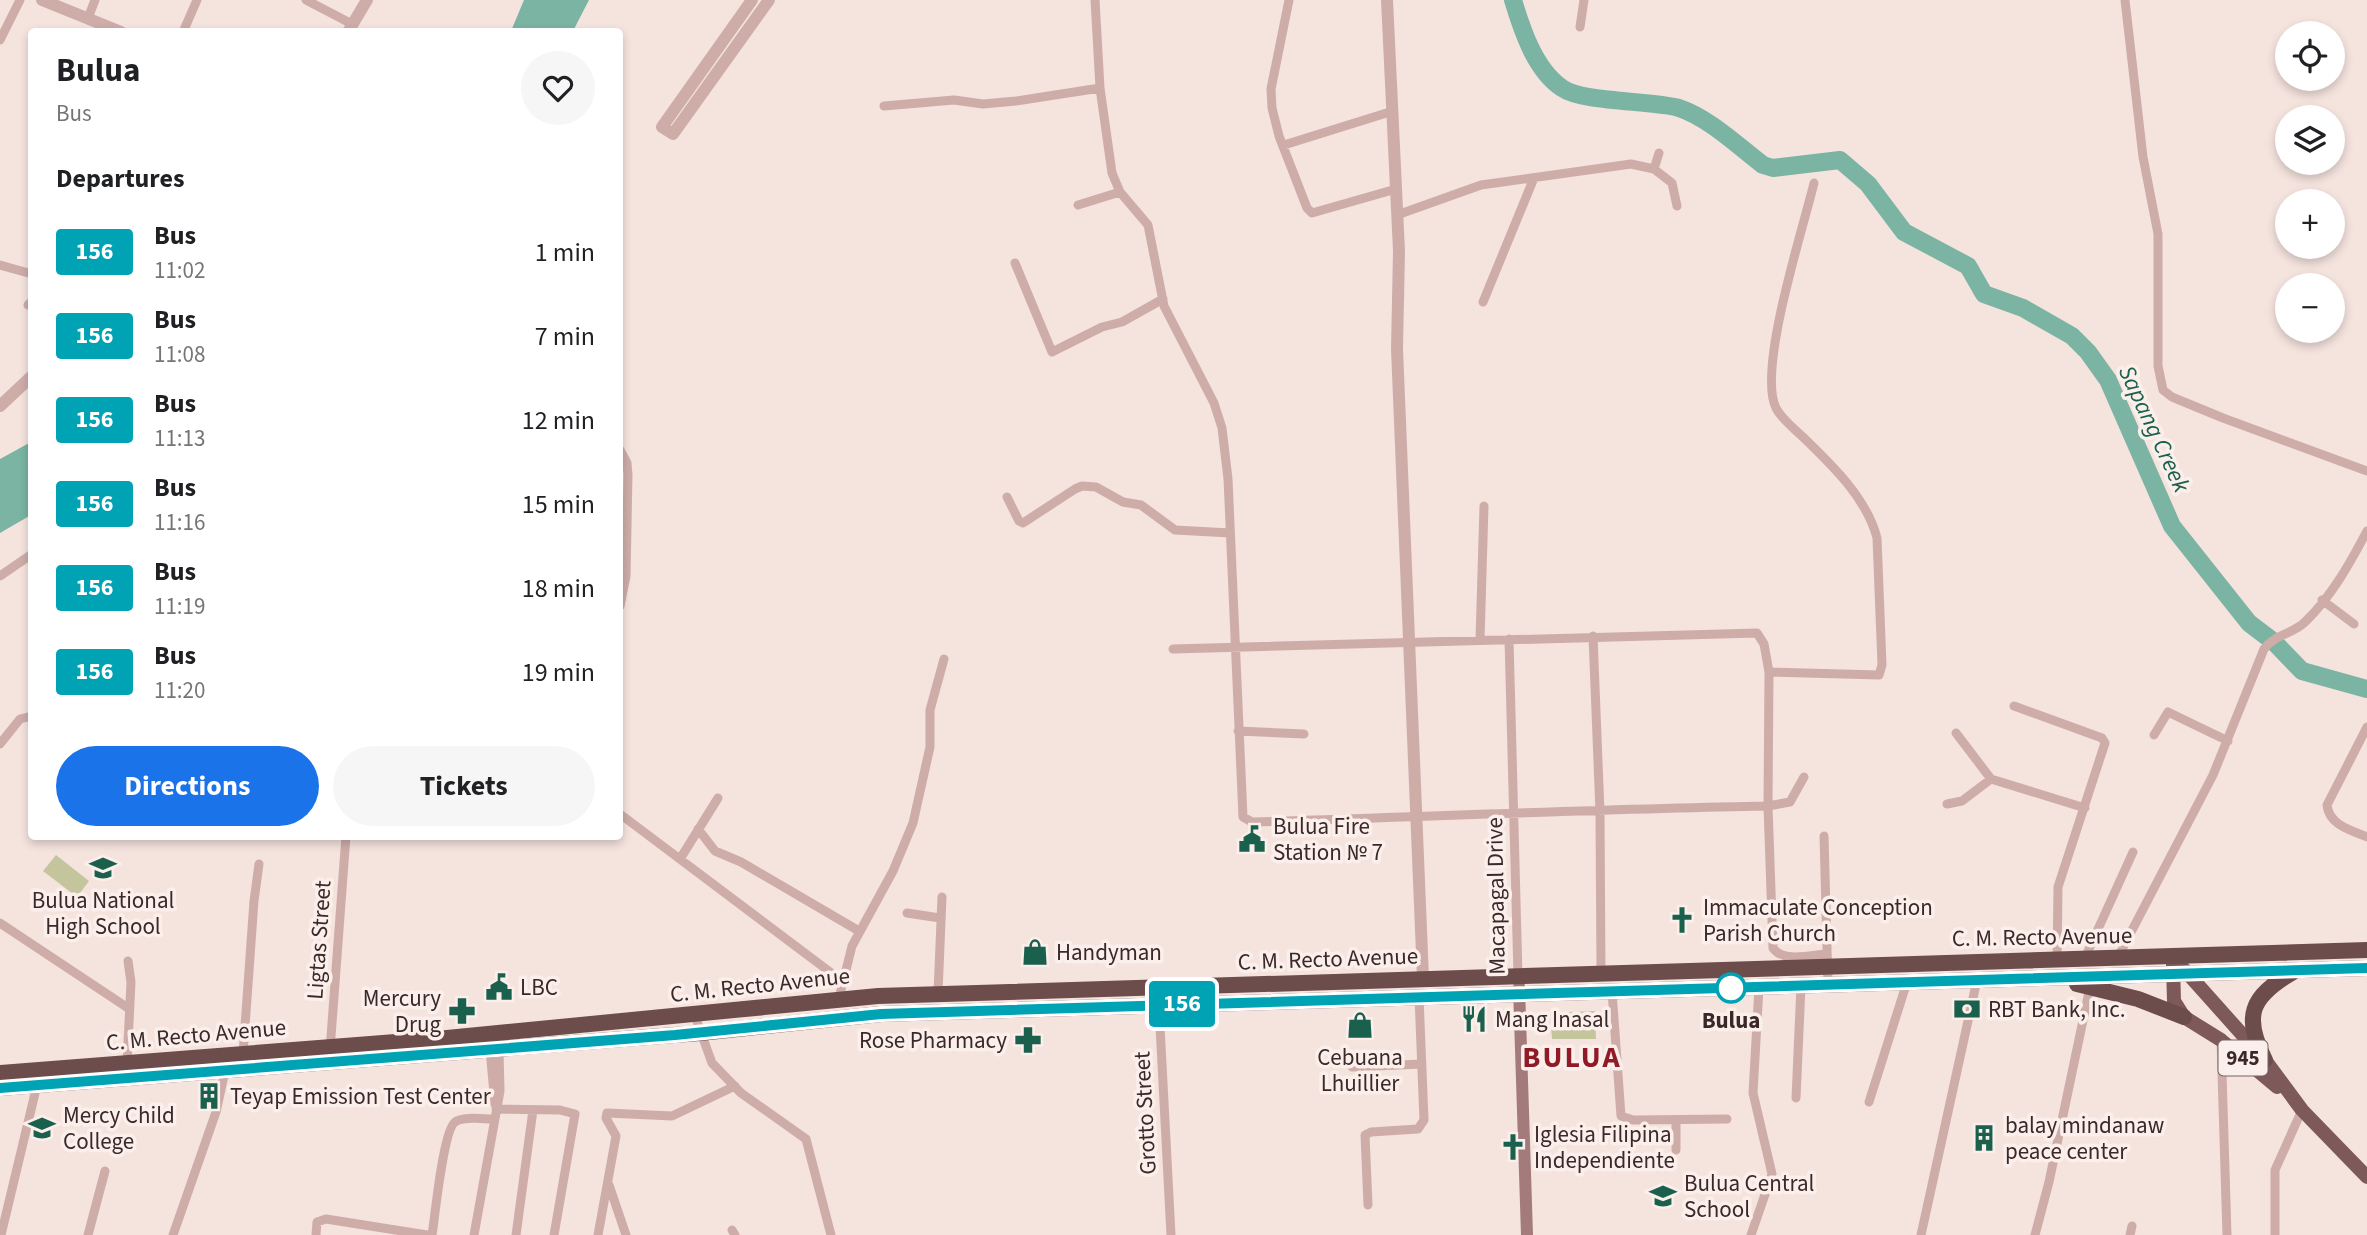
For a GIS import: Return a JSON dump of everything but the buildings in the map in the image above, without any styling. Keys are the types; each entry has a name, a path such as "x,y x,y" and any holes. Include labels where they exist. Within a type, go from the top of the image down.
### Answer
{"highway":[{"name":"C. M. Recto Avenue","path":"0,1073 243,1054 330,1055 494,1050 700,1033 835,1017 1423,978 1746,969 1827,960 2084,960 2367,950"},
{"name":"C. M. Recto Avenue","path":"0,1088 225,1071 330,1055 839,998 938,993 1158,997 1419,997 2367,968"},
{"path":"1746,969 1753,987"},
{"path":"2265,1060 2253,1035 2254,1009 2270,987 2296,970"},
{"path":"2061,979 2138,999 2184,1017"}],"main road":[{"name":"945","path":"2173,957 2181,974 2265,1060 2300,1107"},
{"path":"2181,974 2174,1001 2184,1017"},
{"name":"Macapagal Drive","path":"1518,976 1527,1235"},
{"name":"945","path":"2184,1017 2221,1040 2300,1107 2367,1177"}],"street":[{"path":"0,40 20,0"},
{"path":"42,0 112,28"},
{"path":"88,18 95,0"},
{"path":"185,28 197,0"},
{"path":"306,0 350,28 367,0"},
{"path":"752,0 667,131 769,0"},
{"path":"1094,0 1100,88 1112,173 1119,192 1148,225 1163,299 1214,402 1222,428 1236,648 1242,817 1246,820 1418,817 1515,811 1600,812 1768,806 1790,802 1804,777"},
{"path":"1289,0 1271,89 1274,120 1297,184 1312,212 1396,189"},
{"path":"1387,0 1397,215 1397,349 1423,978"},
{"path":"1580,27 1584,0"},
{"path":"2125,0 2143,157 2158,234 2158,366 2163,390 2172,397 2223,418 2367,471"},
{"path":"884,106 954,100 983,104 1100,88"},
{"path":"1284,145 1393,111"},
{"path":"1654,169 1659,153"},
{"path":"1397,215 1481,185 1631,164 1654,169 1672,183 1677,206"},
{"path":"1483,302 1534,178"},
{"path":"1769,671 1879,675 1882,666 1878,551 1873,522 1867,508 1817,451 1781,416 1771,394 1772,361 1814,183"},
{"path":"1078,205 1119,192"},
{"path":"1016,263 1052,352 1102,327 1122,322 1163,299"},
{"path":"0,265 28,273"},
{"path":"0,406 28,380"},
{"path":"623,456 628,475 626,576 623,591"},
{"path":"1007,497 1019,521 1023,523 1075,489 1082,486 1096,487 1124,502 1141,505 1175,530 1230,533"},
{"path":"1480,640 1484,506"},
{"path":"2118,959 2228,741 2264,649 2274,638 2306,621 2343,577 2367,531"},
{"path":"0,576 28,557"},
{"path":"2322,600 2354,624"},
{"path":"1173,649 1757,633 1764,644 1769,671 1768,806 1773,948 1780,956 1827,960"},
{"path":"1593,636 1600,812 1601,973"},
{"name":"Macapagal Drive","path":"1508,639 1518,976"},
{"path":"839,998 859,931 893,871 913,823 930,747 930,710 944,659"},
{"path":"2014,706 2104,740 2085,808 2058,887 2057,960"},
{"path":"2154,735 2168,712 2228,741"},
{"path":"0,744 20,719 28,717"},
{"path":"2367,727 2327,805 2328,814 2334,821 2367,837"},
{"path":"1238,732 1304,734"},
{"path":"1956,733 1991,779 2085,808"},
{"path":"1947,804 1962,801 1991,779"},
{"path":"680,859 718,798"},
{"path":"623,816 842,981"},
{"path":"698,829 715,851 741,862 859,931"},
{"path":"1824,836 1828,985"},
{"name":"Ligtas Street","path":"330,1055 346,840"},
{"path":"2084,960 2133,852"},
{"path":"243,1054 259,864"},
{"path":"938,993 942,897"},
{"path":"907,913 940,918"},
{"path":"0,923 128,1008"},
{"path":"127,1063 131,982 128,961"},
{"path":"1921,1235 1977,979"},
{"path":"1869,1102 1907,982"},
{"path":"1796,1098 1801,986"},
{"path":"1751,1235 1772,1174 1753,1093 1753,987"},
{"path":"2035,1235 2090,987"},
{"path":"1612,992 1621,1116 1628,1120 1727,1119"},
{"name":"Grotto Street","path":"1158,997 1171,1235"},
{"path":"1368,1205 1366,1135 1371,1132 1414,1130 1423,1125 1419,997"},
{"path":"695,1016 708,1057 735,1087 806,1139 831,1235"},
{"path":"2221,1040 2227,1235"},
{"path":"474,1235 496,1109 494,1050"},
{"path":"1352,1067 1422,1063"},
{"path":"173,1235 216,1112 225,1071"},
{"path":"1,1235 37,1085"},
{"path":"598,1235 616,1136 606,1118 607,1112 672,1116 735,1087"},
{"path":"2275,1235 2275,1170 2300,1107"},
{"path":"496,1109 568,1111 575,1114 554,1235"},
{"path":"516,1235 533,1110"},
{"path":"316,1235 317,1222 326,1219 429,1235 444,1153 452,1125 458,1121 493,1119"},
{"path":"1675,1150 1676,1120"},
{"path":"88,1235 105,1171"},
{"path":"609,1185 626,1235"}],"shaded area":[{"path":"524,0 589,0 575,28 512,28"},
{"path":"28,444 28,517 0,533 0,459"},
{"path":"56,855 89,881 77,897 43,871"},
{"path":"1595,1011 1596,1039 1552,1039 1550,1013"}],"waterway":[{"name":"Sapang Creek","path":"1513,0 1525,36 1537,60 1544,71 1562,88 1601,99 1679,108 1701,118 1763,165 1773,168 1840,160 1868,184 1904,232 1968,266 1984,294 2023,308 2072,336 2088,352 2108,380 2172,526 2249,623 2274,642 2302,671 2367,689"}],"bus line":[{"name":"156","path":"0,1088 700,1033 881,1014 2367,968"}],"place":[{"name":"Bulua Fire Station № 7","path":"1252,839"},
{"name":"Bulua National High School","path":"103,868"},
{"name":"Immaculate Conception Parish Church","path":"1682,920"},
{"name":"Handyman","path":"1035,952"},
{"name":"LBC","path":"499,987"},
{"name":"Bulua","path":"1731,988"},
{"name":"RBT Bank, Inc.","path":"1967,1009"},
{"name":"Mercury Drug","path":"462,1011"},
{"name":"Mang Inasal","path":"1474,1019"},
{"name":"Cebuana Lhuillier","path":"1360,1025"},
{"name":"Rose Pharmacy","path":"1028,1040"},
{"name":"Teyap Emission Test Center","path":"209,1096"},
{"name":"Mercy Child College","path":"42,1128"},
{"name":"balay mindanaw peace center","path":"1984,1138"},
{"name":"Iglesia Filipina Independiente","path":"1513,1147"},
{"name":"Bulua Central School","path":"1663,1196"}],"district":[{"name":"BULUA","path":"1572,1057"}]}
